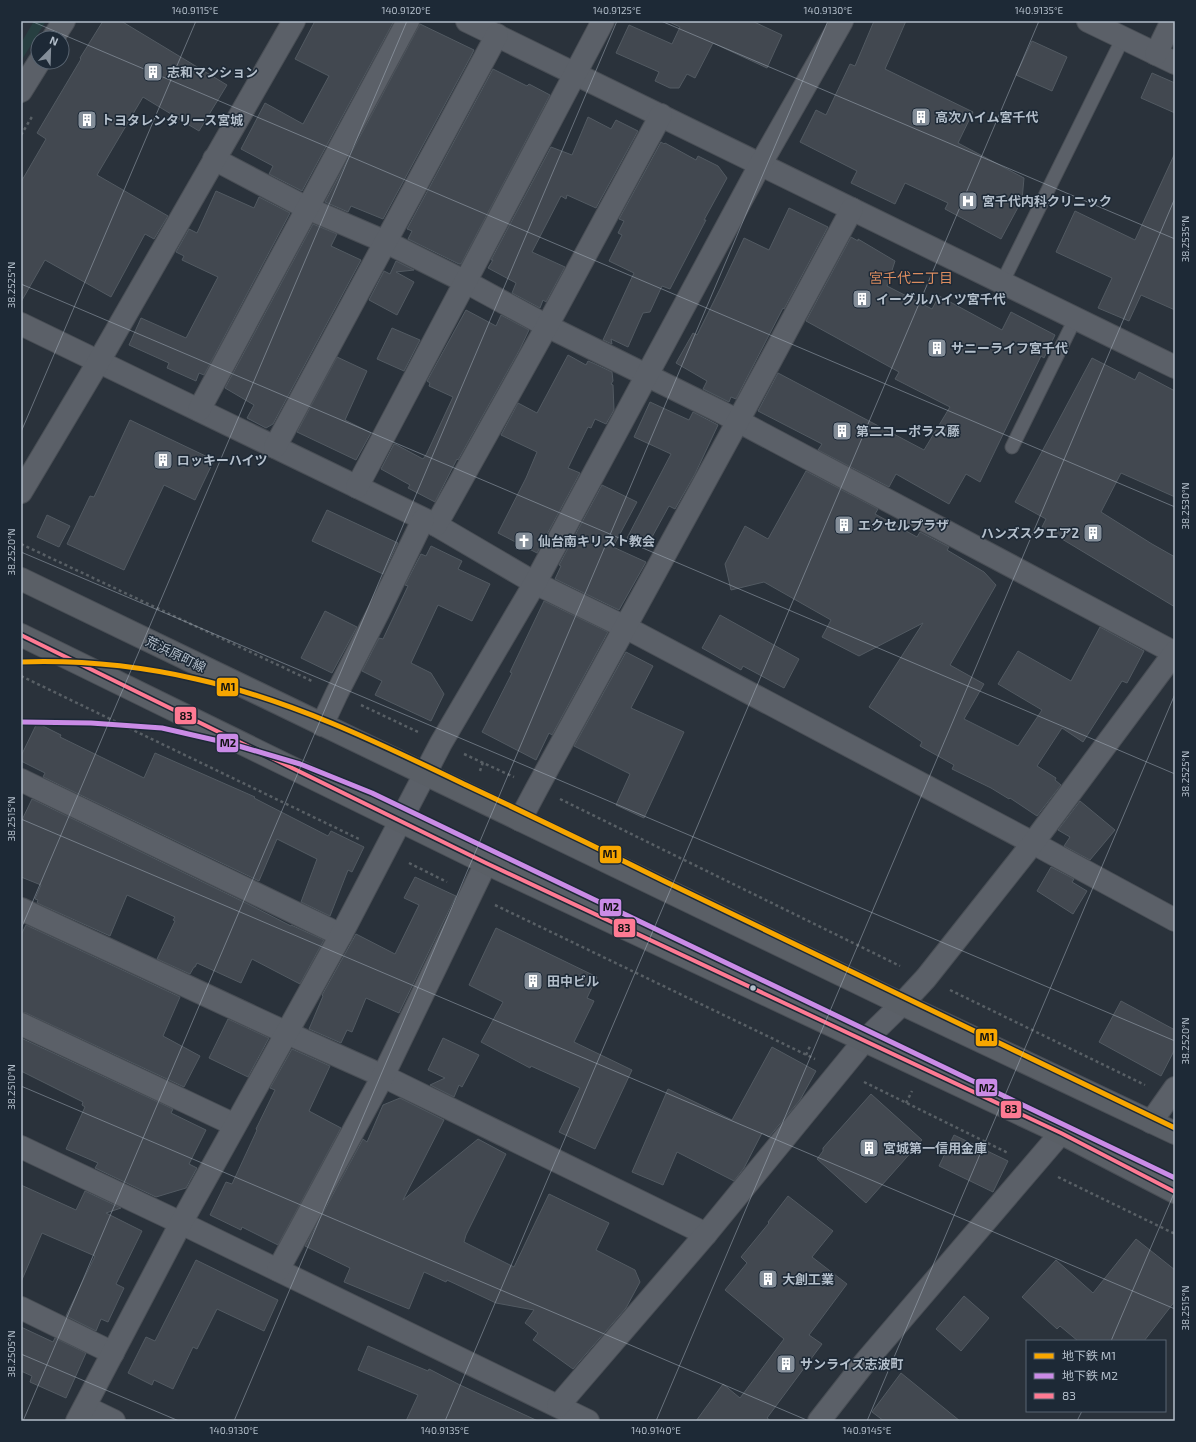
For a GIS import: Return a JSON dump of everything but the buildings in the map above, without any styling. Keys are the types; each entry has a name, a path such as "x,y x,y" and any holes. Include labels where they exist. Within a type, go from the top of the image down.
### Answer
{"main road":[{"name":"荒浜原町線","path":"21,579 424,775 1175,1133"},
{"path":"21,635 486,863 1061,1133 1175,1192"}],"street":[{"path":"58,30 64,21"},
{"path":"21,492 99,361 294,21"},
{"path":"199,410 408,21"},
{"path":"467,21 1175,367"},
{"path":"357,487 603,21"},
{"path":"114,1421 81,1414 181,1223 341,935 441,743 535,583 760,165 842,21"},
{"path":"1088,21 1166,58 1172,21"},
{"path":"275,447 497,35"},
{"path":"21,91 34,70"},
{"path":"322,725 336,692 379,611 547,326 661,115"},
{"path":"214,159 307,208 386,242 466,282 547,326 738,421 1175,653 1033,843 926,978 864,1041 706,1234 558,1406"},
{"path":"520,820 852,210"},
{"path":"21,324 430,523 535,583 625,627 1175,920"},
{"path":"21,780 341,935"},
{"path":"278,1270 383,1076 486,863"},
{"path":"21,909 383,1076 706,1234"},
{"path":"21,1024 235,1125"},
{"path":"1151,1122 1172,1092"},
{"path":"819,1421 866,1361 1061,1133"},
{"path":"21,1147 588,1421"},
{"path":"21,1308 113,1353"}],"lane":[{"path":"1002,283 1123,38"},
{"path":"1012,447 1075,319"}],"path":[{"path":"21,544 537,788 958,995 1172,1092"},
{"path":"21,676 365,841"},
{"path":"405,861 818,1060"},
{"path":"860,1080 1012,1155"},
{"path":"906,1103 914,1085"},
{"path":"1054,1175 1175,1234"}],"green space":[{"path":"34,21 46,21 40,30 30,30 30,47 21,61 21,43"}],"metro line":[{"name":"M1","path":"21,662 87,663 131,667 175,674 231,688 266,699 334,724 540,820 1175,1128"},
{"name":"M2","path":"21,722 91,723 162,728 232,744 300,764 372,793 1175,1178"}],"transit line":[{"name":"83","path":"21,635 486,863 1061,1133 1175,1192"}],"place":[{"name":"志和マンション","path":"153,72"},
{"name":"高次ハイム宮千代","path":"921,117"},
{"name":"トヨタレンタリース宮城","path":"87,120"},
{"name":"宮千代内科クリニック","path":"968,201"},
{"name":"イーグルハイツ宮千代","path":"862,299"},
{"name":"サニーライフ宮千代","path":"937,348"},
{"name":"第二コーポラス藤","path":"842,431"},
{"name":"ロッキーハイツ","path":"163,460"},
{"name":"エクセルプラザ","path":"844,525"},
{"name":"ハンズスクエア2","path":"1093,533"},
{"name":"仙台南キリスト教会","path":"524,541"},
{"name":"田中ビル","path":"533,981"},
{"name":"宮城第一信用金庫","path":"869,1148"},
{"name":"大創工業","path":"768,1279"},
{"name":"サンライズ志波町","path":"786,1364"}],"district":[{"name":"宮千代二丁目","path":"911,278"}]}
